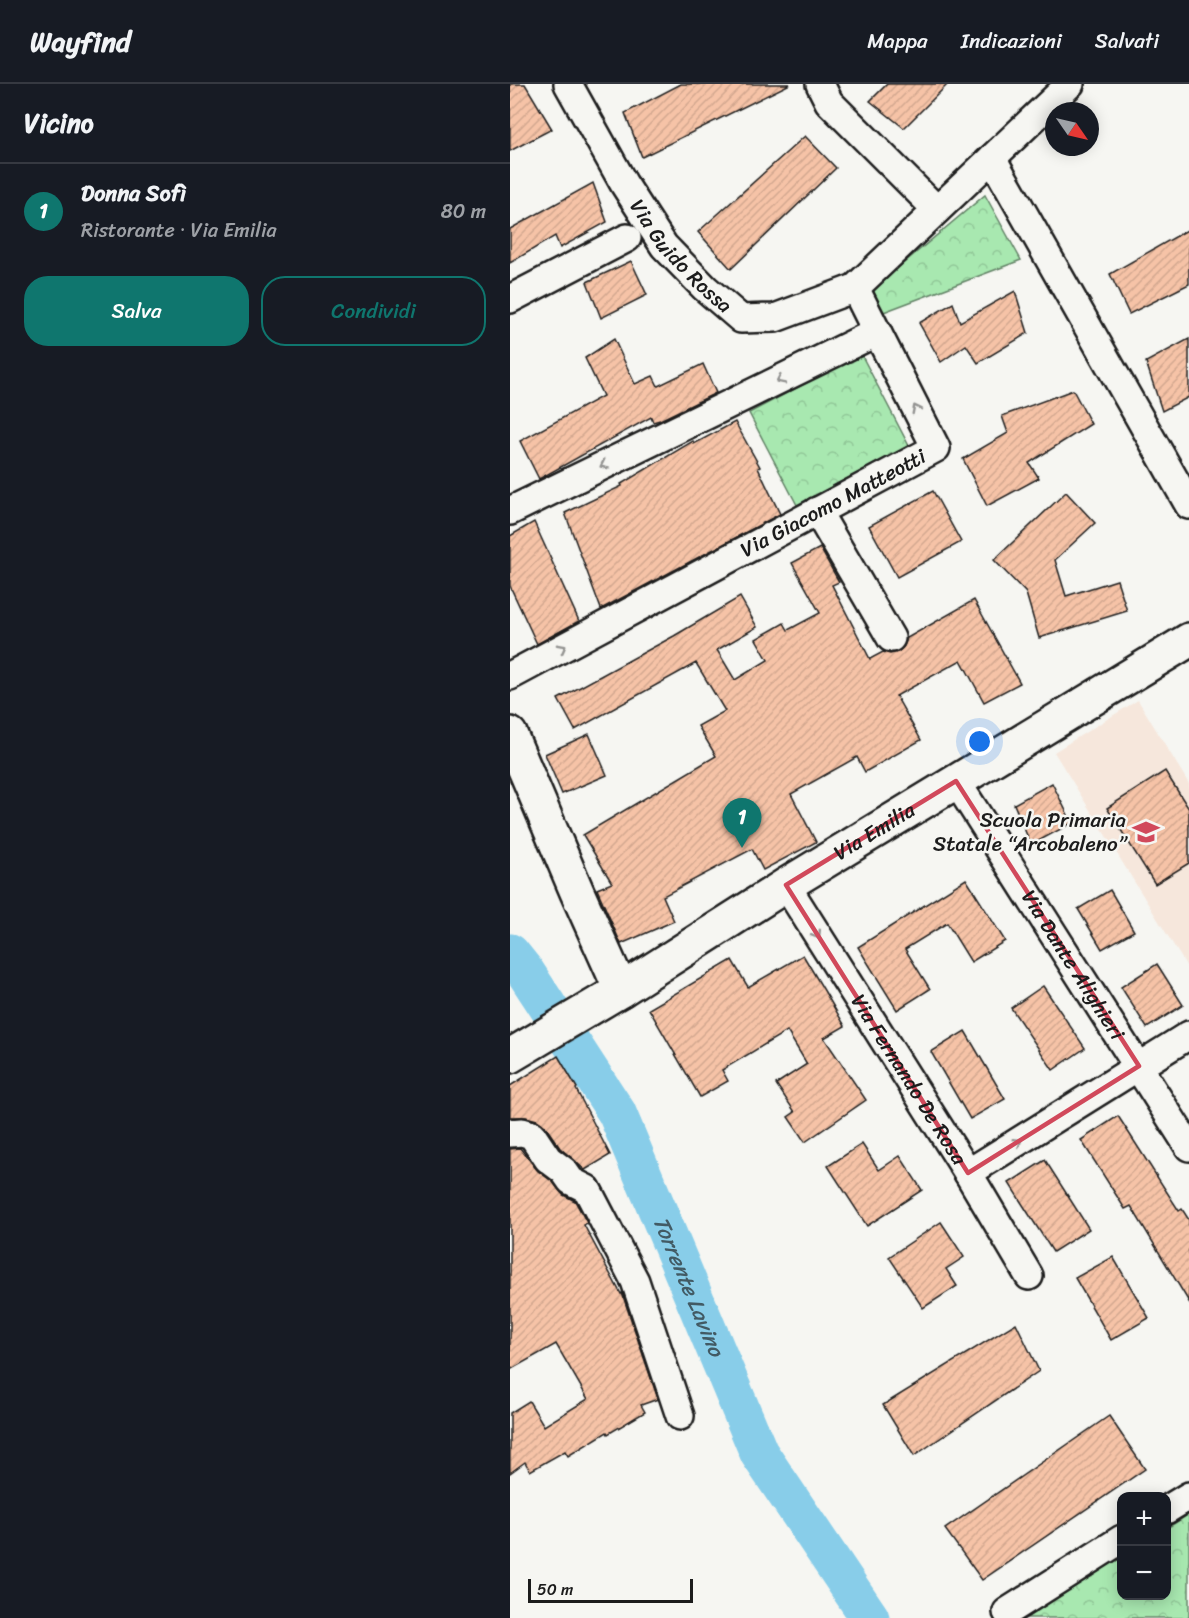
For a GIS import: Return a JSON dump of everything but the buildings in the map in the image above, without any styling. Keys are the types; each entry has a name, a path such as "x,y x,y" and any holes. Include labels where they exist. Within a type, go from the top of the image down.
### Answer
{"main road":[{"name":"Via Emilia","path":"510,1056 615,994 786,885 1189,640"},
{"path":"510,734 577,892 615,994"}],"street":[{"name":"Via Guido Rossa","path":"568,84 624,184 664,246 705,288 741,319 775,318 855,288 1070,84"},
{"path":"820,84 829,102 937,210"},
{"path":"992,158 1189,504"},
{"path":"510,299 627,238"},
{"path":"510,512 877,332 855,288"},
{"name":"Via Giacomo Matteotti","path":"510,676 936,448 877,332"},
{"path":"817,511 891,638"},
{"name":"Via Dante Alighieri","path":"956,781 1189,1147"},
{"name":"Via Fernando De Rosa","path":"786,885 968,1173 1029,1276"},
{"path":"968,1173 1189,1035"},
{"path":"510,1133 522,1132 532,1135 548,1159 564,1171 571,1181 587,1189 635,1281 680,1416"},
{"path":"1171,1507 1189,1496"},
{"path":"1007,1612 1117,1542"}],"highlighted area":[{"path":"956,781 1139,1066 968,1173 786,885"}],"shaded area":[{"name":"Scuola Primaria Statale “Arcobaleno”","path":"1138,700 1189,784 1189,970 1054,752"}],"green space":[{"path":"985,195 1021,260 881,313 869,292"},
{"path":"861,354 909,446 797,505 749,413"},
{"path":"1189,1514 1189,1618 1026,1618 1117,1560 1117,1600 1171,1600 1171,1525"}],"waterway":[{"name":"Torrente Lavino","path":"510,953 526,973 617,1113 759,1453 870,1618"}],"place":[{"name":"Scuola Primaria Statale “Arcobaleno”","path":"1146,832"},
{"name":"Donna Sofì","path":"742,848"}]}
